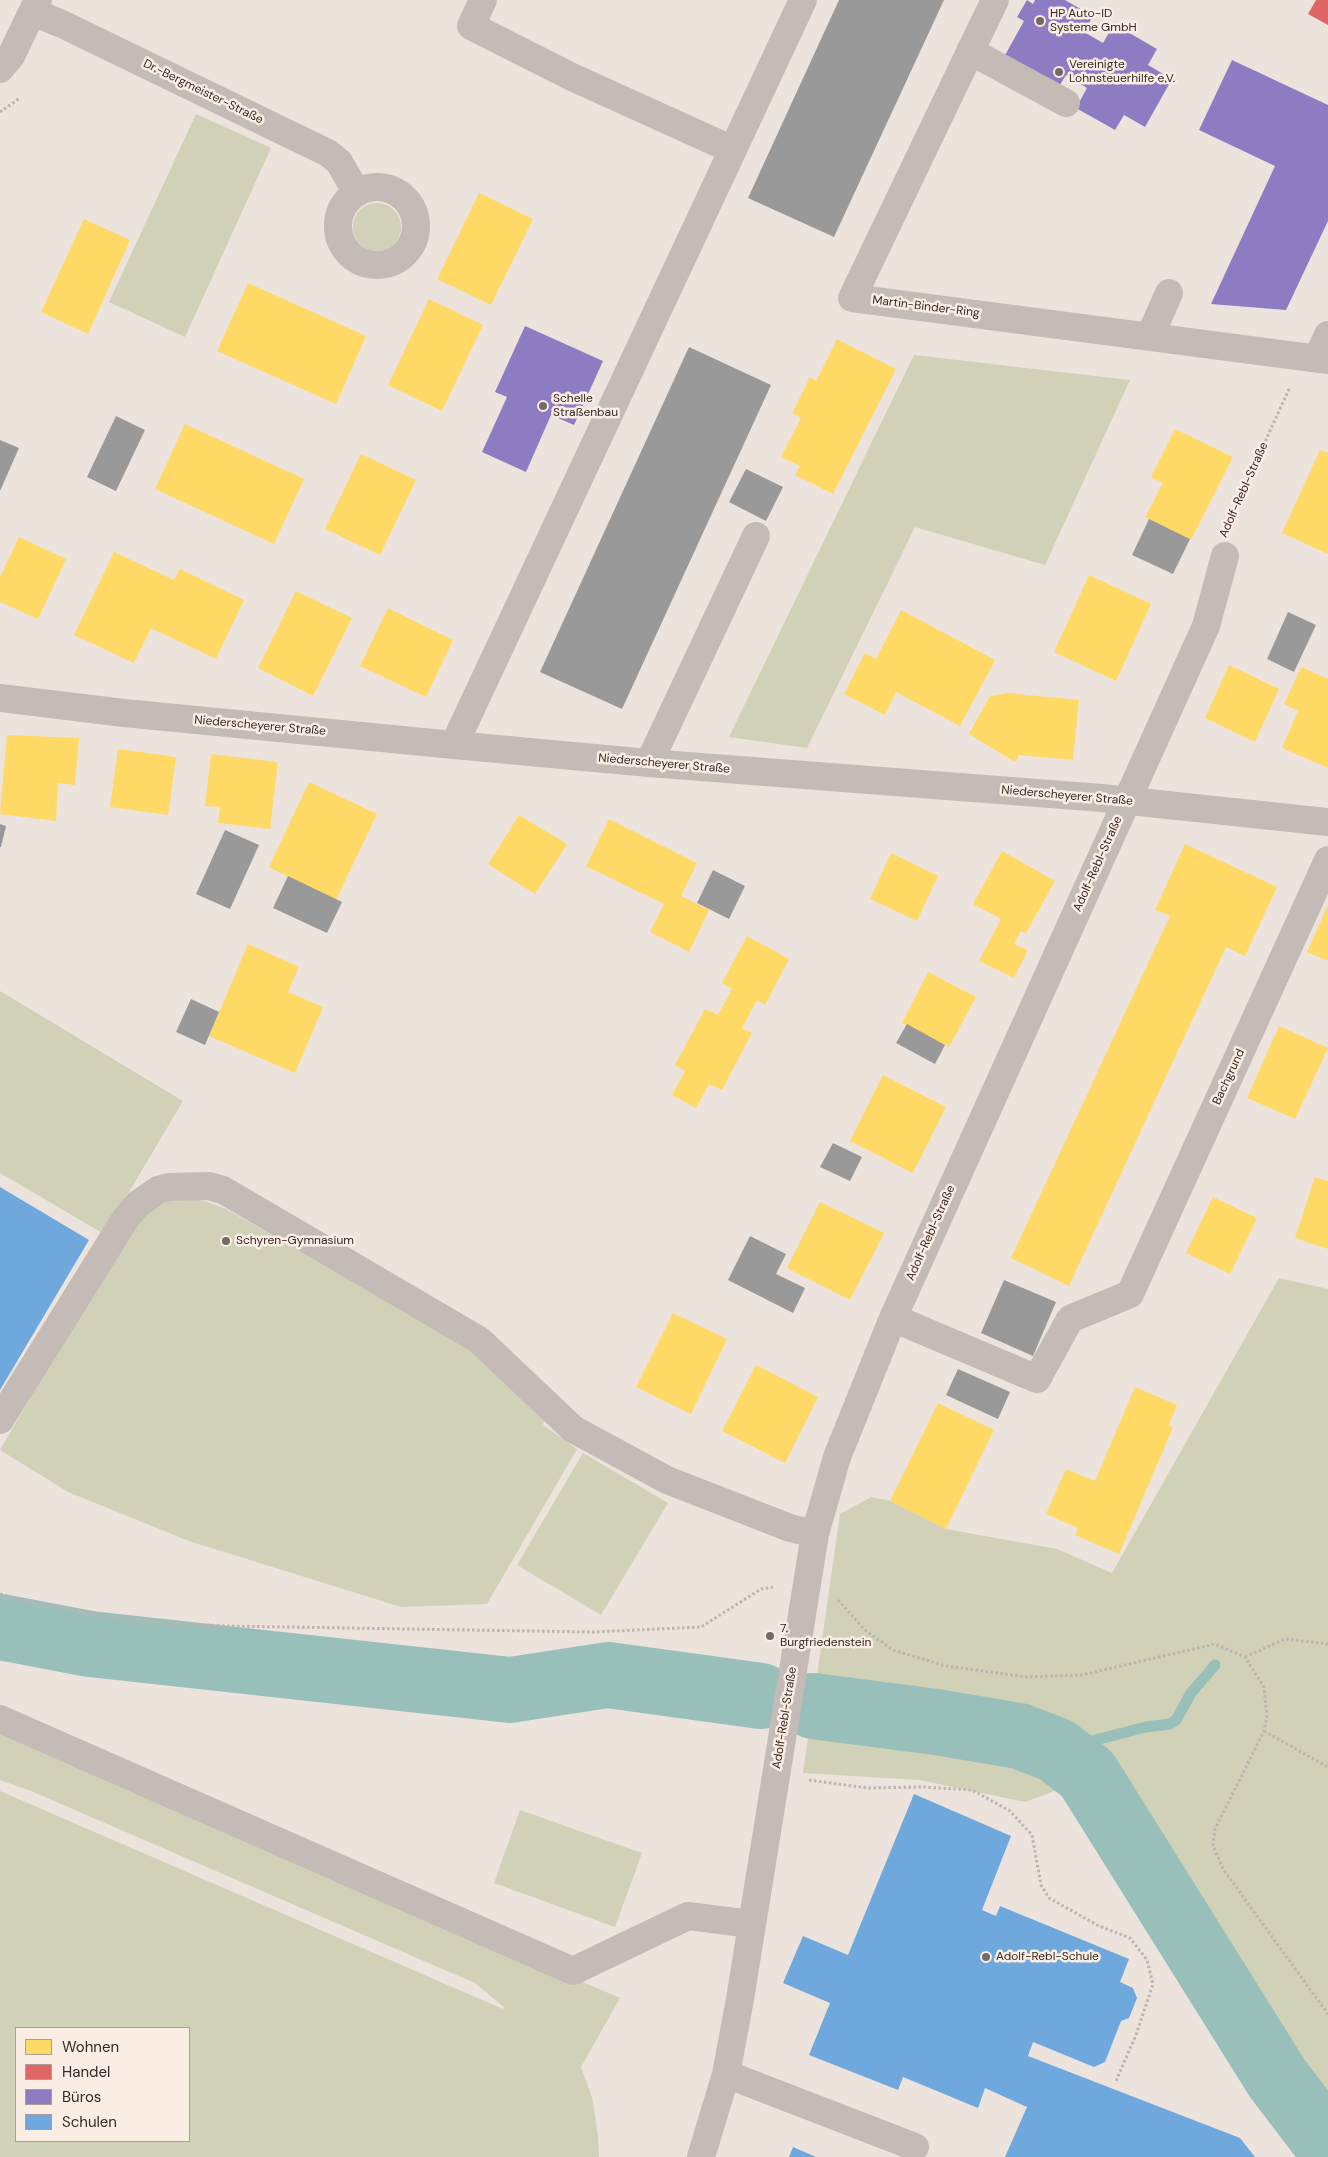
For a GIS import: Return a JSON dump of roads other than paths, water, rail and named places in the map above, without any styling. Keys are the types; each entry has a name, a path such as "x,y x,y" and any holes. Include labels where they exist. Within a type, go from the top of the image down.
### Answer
{"street":[{"path":"483,0 471,26 572,76 733,150"},
{"path":"454,745 803,0"},
{"name":"Martin-Binder-Ring","path":"995,0 852,298 1150,336 1319,352"},
{"name":"Dr.-Bergmeister-Straße","path":"0,69 11,56 36,6 62,24 328,153 339,162 357,193"},
{"path":"970,51 1066,102"},
{"path":"1150,336 1169,293"},
{"path":"648,763 756,536"},
{"name":"Adolf-Rebl-Straße","path":"701,2157 726,2074 740,1999 795,1647 815,1534 837,1457 893,1318 1206,626 1225,556"},
{"name":"Niederscheyerer Straße","path":"0,698 124,713 454,745 648,763 1127,801 1328,822"},
{"name":"Bachgrund","path":"893,1318 1037,1379 1070,1319 1130,1294 1328,860"},
{"path":"0,1420 115,1234 132,1211 153,1194 169,1187 208,1186 223,1190 479,1340 573,1429 667,1480 790,1528 815,1534"},
{"path":"0,1719 573,1971 688,1916 751,1924"},
{"path":"726,2074 915,2147"}],"waterway":[{"path":"0,1627 90,1644 510,1690 608,1675 761,1696"},
{"path":"1056,1750 1146,1727 1170,1724 1176,1720 1191,1693 1215,1665"},
{"path":"813,1706 936,1722 1019,1736 1056,1750 1087,1774 1277,2078 1328,2145"}],"place":[{"name":"HP Auto-ID Systeme GmbH","path":"1040,21"},
{"name":"Vereinigte Lohnsteuerhilfe e.V.","path":"1059,72"},
{"name":"Schelle Straßenbau","path":"543,406"},
{"name":"Schyren-Gymnasium","path":"226,1241"},
{"name":"7. Burgfriedenstein","path":"770,1636"},
{"name":"Adolf-Rebl-Schule","path":"986,1957"}]}
